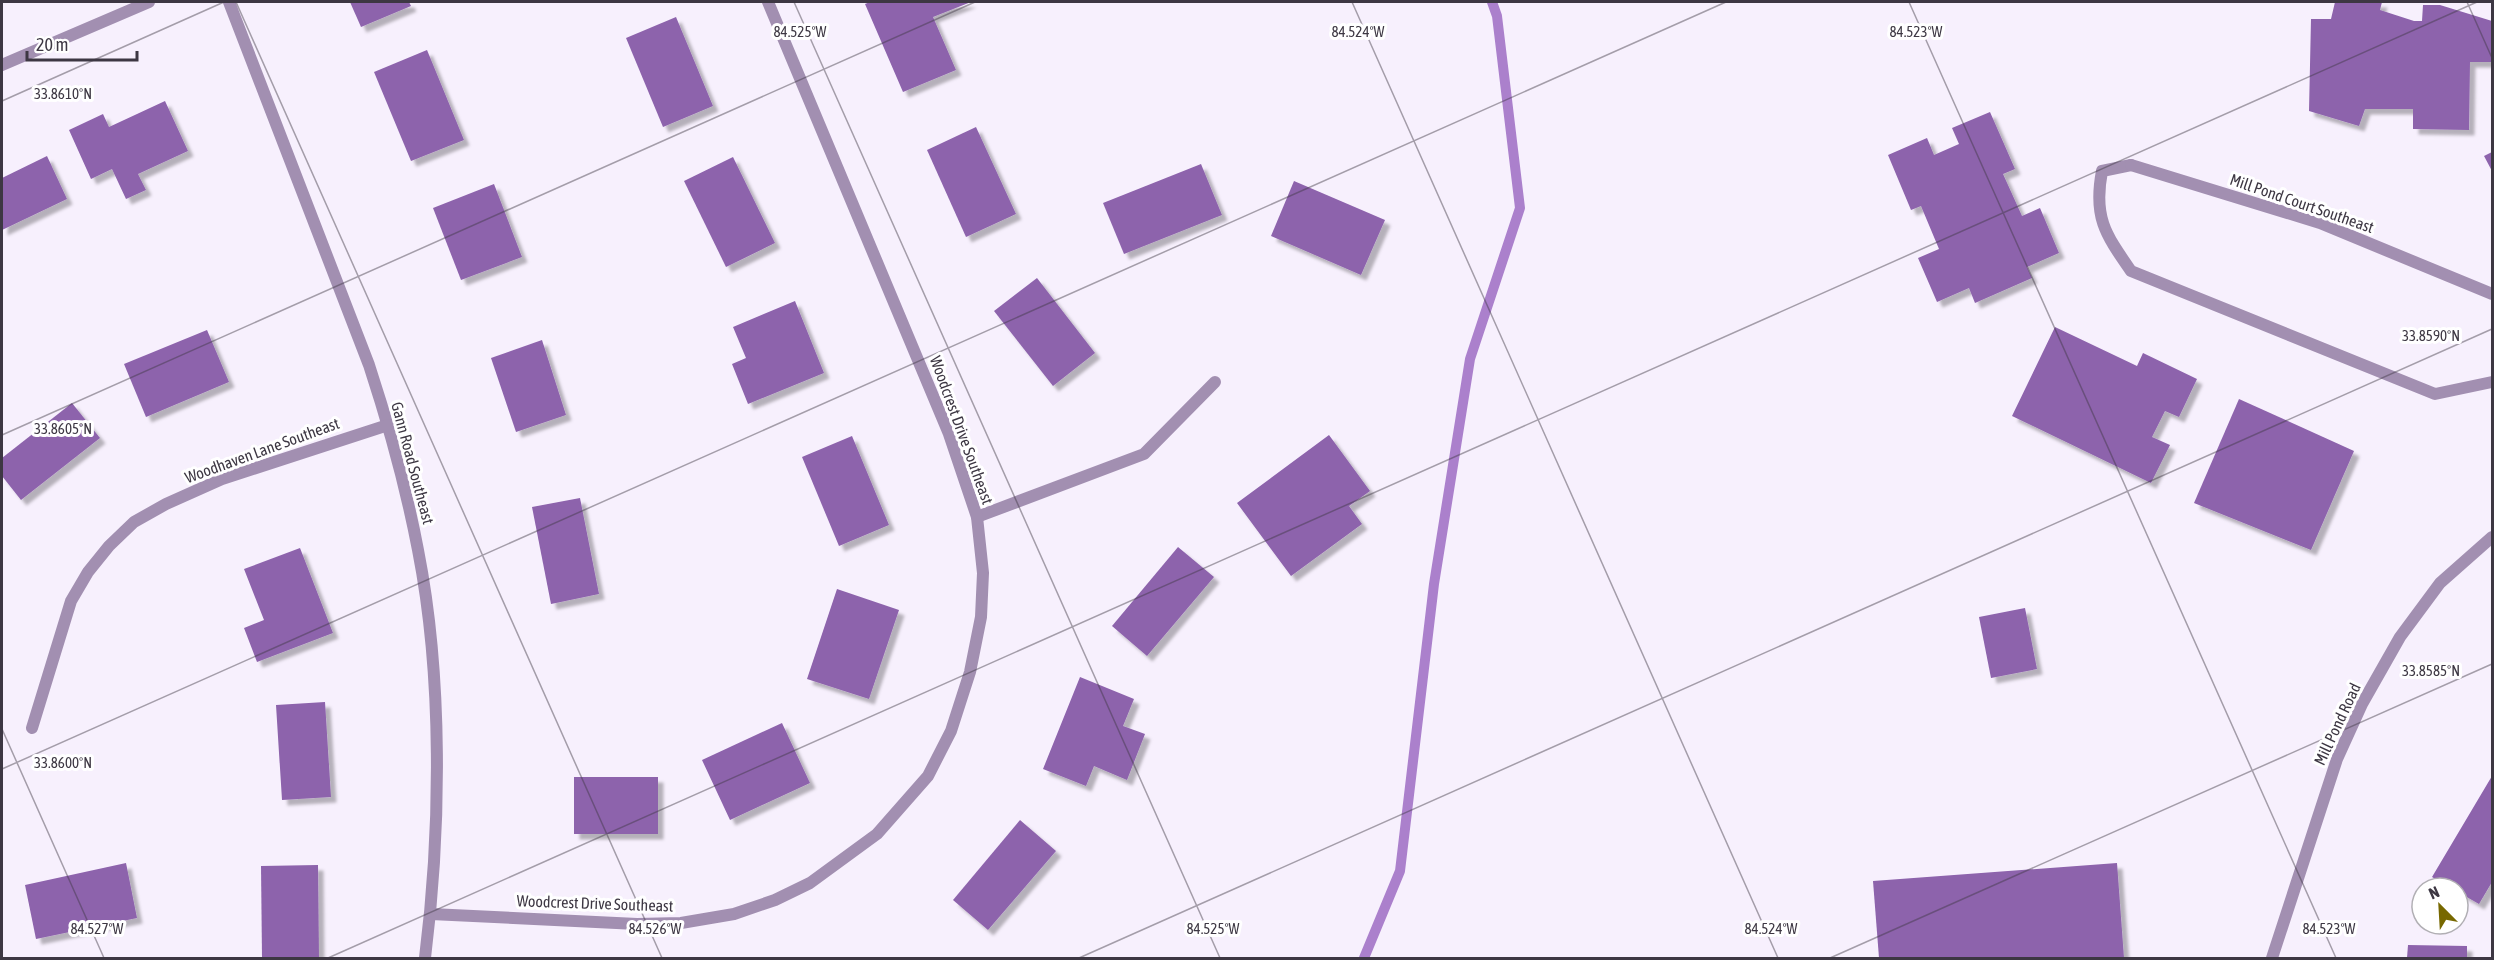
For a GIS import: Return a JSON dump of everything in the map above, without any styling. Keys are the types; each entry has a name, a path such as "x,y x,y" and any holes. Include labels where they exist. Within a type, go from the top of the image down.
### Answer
{"street":[{"path":"2,65 149,2"},
{"name":"Gann Road Southeast","path":"229,2 369,365 388,425 414,529 428,620 434,696 436,782 431,914 425,958"},
{"name":"Woodcrest Drive Southeast","path":"431,914 637,924 681,922 734,914 775,900 810,883 846,859 877,834 928,776 951,732 970,672 981,617 983,573 976,517 950,434 768,2"},
{"name":"Mill Pond Court Southeast","path":"2493,294 2320,223 2131,165 2102,171 2097,196 2105,233 2131,271 2435,394 2493,382"},
{"path":"976,517 1144,454 1215,382"},
{"name":"Woodhaven Lane Southeast","path":"32,728 71,601 88,572 109,546 134,522 166,504 222,479 388,425"},
{"name":"Mill Pond Road","path":"2272,958 2337,759 2362,704 2400,637 2440,584 2493,537"}],"building":[{"path":"350,2 409,2 411,6 361,27"},
{"path":"870,2 971,2 933,17 956,70 903,92 865,4"},
{"path":"2335,2 2382,2 2380,10 2414,21 2422,21 2423,5 2440,5 2492,21 2492,62 2470,62 2469,130 2413,129 2413,109 2365,109 2359,126 2309,111 2311,19 2331,19"},
{"path":"676,17 713,106 663,127 626,38"},
{"path":"427,50 464,140 411,161 374,72"},
{"path":"165,101 188,151 138,174 146,190 126,199 112,169 91,179 69,130 103,114 109,127"},
{"path":"1990,112 2015,169 2003,174 2022,216 2040,208 2059,253 2027,267 2032,278 1975,303 1969,288 1937,302 1918,258 1939,249 1921,206 1911,210 1888,155 1927,138 1934,155 1959,144 1952,128"},
{"path":"976,127 1016,214 966,237 927,150"},
{"path":"2492,152 2492,171 2484,156"},
{"path":"47,156 67,199 2,230 2,178"},
{"path":"733,157 775,243 726,267 684,181"},
{"path":"1201,164 1222,215 1124,254 1103,203"},
{"path":"1294,181 1385,220 1361,275 1271,236"},
{"path":"494,184 522,257 461,280 433,208"},
{"path":"1037,278 1095,353 1053,386 994,311"},
{"path":"795,301 824,373 748,404 732,364 746,358 733,327"},
{"path":"2055,327 2137,366 2143,353 2197,379 2179,417 2165,411 2152,437 2170,445 2151,483 2012,416"},
{"path":"207,330 229,382 146,417 124,364"},
{"path":"542,340 566,415 516,432 491,358"},
{"path":"2239,399 2354,451 2311,550 2194,503"},
{"path":"72,403 100,438 21,500 2,476 2,458"},
{"path":"1329,435 1370,491 1349,506 1362,524 1291,576 1237,503"},
{"path":"852,436 889,525 839,546 802,457"},
{"path":"580,498 599,594 551,604 532,507"},
{"path":"1178,547 1214,577 1147,656 1112,626"},
{"path":"300,548 333,633 257,662 244,628 264,620 244,569"},
{"path":"837,589 899,610 869,699 807,679"},
{"path":"2025,608 2037,669 1991,678 1979,617"},
{"path":"1080,677 1134,699 1123,726 1145,734 1127,780 1094,766 1086,786 1043,769"},
{"path":"325,702 331,797 282,800 276,705"},
{"path":"782,723 810,783 730,820 702,760"},
{"path":"2492,776 2492,882 2479,904 2470,899 2470,876 2433,876"},
{"path":"574,777 658,777 658,834 574,834"},
{"path":"1020,820 1056,851 988,930 953,900"},
{"path":"126,863 137,918 36,939 25,885"},
{"path":"2117,863 2124,958 1879,958 1873,881"},
{"path":"318,865 319,958 262,958 261,866"},
{"path":"2408,945 2467,946 2467,958 2407,958"}],"waterway":[{"path":"1364,958 1400,871 1434,584 1470,359 1520,208 1497,16 1492,2"}]}
